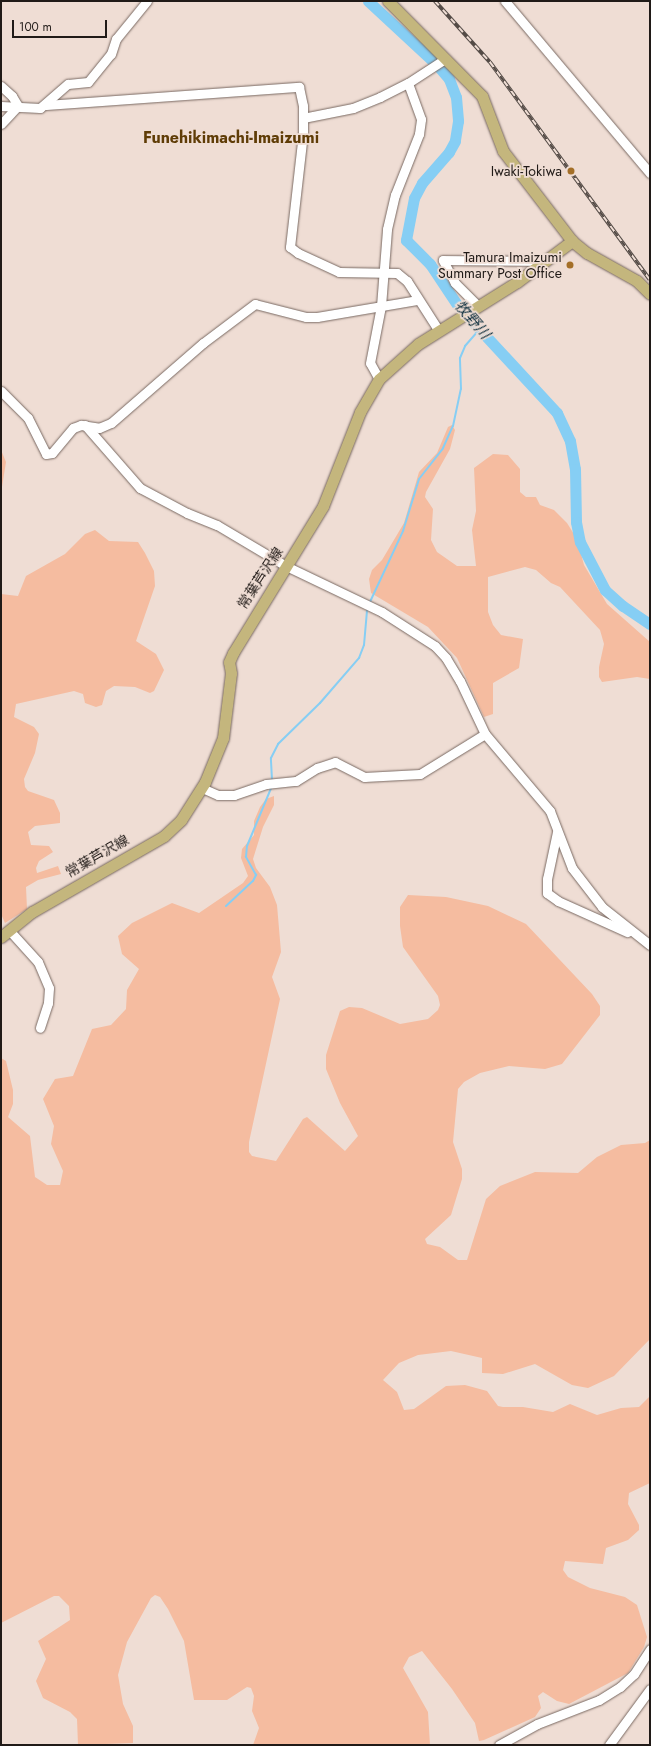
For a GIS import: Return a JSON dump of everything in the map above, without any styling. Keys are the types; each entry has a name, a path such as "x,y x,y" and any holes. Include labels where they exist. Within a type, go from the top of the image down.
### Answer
{"main road":[{"path":"388,1 443,60 482,96 503,151 572,241 587,253 637,280 650,294"},
{"name":"常葉芦沢線","path":"5,934 51,900 164,836 181,820 202,788 223,738 231,673 229,662 232,653 323,506 360,412 379,379 407,352 545,261 572,241"}],"street":[{"path":"1,106 40,108 68,84 88,82 100,70 111,54 116,39 147,1"},
{"path":"505,1 650,173"},
{"path":"303,118 353,108 411,81 443,60"},
{"path":"379,379 370,363 381,306 387,228 395,195 419,134 421,119 411,81"},
{"path":"1,86 12,96 18,106"},
{"path":"46,104 299,87 303,118 290,247 339,272 397,273 406,282 439,331"},
{"path":"1,124 18,106"},
{"path":"478,306 455,283 443,260 545,261"},
{"path":"1,391 28,418 46,454 52,453 73,428 85,425 99,428 111,423 203,343 255,304 306,318 417,300"},
{"path":"85,425 140,488 187,513 216,525 286,566 382,612 435,646 446,658 460,681 485,734 550,811 572,868 602,907 650,945"},
{"path":"202,788 218,795 234,795 266,784 296,781 317,768 335,762 364,777 420,774 485,734"},
{"path":"557,832 547,879 547,893 558,901 638,936"},
{"path":"5,934 38,962 49,988 48,1003 40,1028"},
{"path":"499,1745 537,1724 599,1700 620,1687 634,1674 650,1649"},
{"path":"609,1745 650,1689"}],"shaded area":[{"path":"452,425 455,430 450,449 426,492 425,497 433,509 431,540 437,552 457,566 476,566 472,530 476,511 474,468 493,454 508,455 520,469 520,492 526,497 536,497 540,505 554,510 567,523 577,539 584,565 607,604 650,642 650,679 637,677 602,682 599,677 599,667 604,644 600,630 560,587 551,583 536,570 525,567 488,577 488,612 493,625 501,635 523,639 519,668 493,683 493,714 484,717 457,658 428,627 371,593 369,579 372,570 382,560 404,523 419,472 437,453 448,427"},
{"path":"1,450 6,462 1,493"},
{"path":"95,530 109,541 138,542 154,571 155,586 136,641 156,654 164,670 154,691 150,693 135,687 114,686 106,691 102,705 96,707 85,703 83,694 74,691 16,704 14,717 34,727 39,734 35,753 24,779 25,787 28,791 54,800 60,813 60,823 35,826 28,832 31,845 49,846 53,852 39,861 36,868 37,873 58,866 61,874 38,880 26,887 27,909 5,923 1,914 1,594 18,596 26,576 65,554 85,534"},
{"path":"274,796 274,805 263,827 253,859 256,868 270,887 277,905 281,952 272,977 280,999 249,1142 249,1152 252,1156 276,1161 303,1119 307,1117 345,1151 358,1136 340,1103 326,1069 326,1055 340,1011 349,1007 362,1008 400,1024 428,1019 438,1010 440,1005 438,996 403,947 400,926 400,907 408,895 446,897 488,906 526,924 592,994 600,1006 600,1015 562,1064 545,1069 509,1066 480,1073 464,1082 458,1089 453,1142 462,1169 462,1179 451,1215 425,1239 427,1244 440,1247 458,1260 467,1260 486,1199 500,1186 535,1172 578,1173 597,1157 621,1145 645,1143 650,1140 650,1339 614,1376 588,1388 572,1385 535,1364 503,1374 482,1373 482,1358 451,1351 418,1355 399,1363 383,1380 397,1392 404,1410 414,1409 446,1386 465,1385 487,1391 498,1406 503,1407 523,1407 553,1412 570,1404 597,1415 621,1408 639,1407 650,1396 650,1483 629,1493 628,1504 639,1525 639,1530 628,1540 606,1548 603,1564 565,1561 563,1570 568,1577 590,1588 625,1597 637,1605 647,1637 644,1647 628,1673 569,1704 557,1701 543,1692 538,1696 541,1708 535,1717 484,1740 479,1741 475,1723 452,1689 422,1651 409,1657 403,1668 428,1712 430,1745 253,1745 259,1728 252,1711 254,1696 251,1688 247,1687 227,1700 194,1700 184,1641 168,1609 160,1597 155,1595 151,1598 127,1642 118,1675 123,1704 133,1726 133,1743 78,1745 77,1719 70,1712 43,1698 36,1681 46,1659 38,1641 70,1620 69,1606 59,1596 54,1596 1,1623 1,1058 6,1061 13,1090 13,1104 8,1117 30,1136 35,1177 47,1185 60,1185 63,1171 51,1144 54,1126 43,1099 55,1079 73,1076 92,1029 111,1025 126,1009 127,990 139,969 122,954 118,936 132,923 172,903 199,913 243,883 248,876 241,858 242,849 254,835 254,821 260,807 266,799"}],"waterway":[{"name":"牧野川","path":"368,1 437,65 449,79 456,97 458,121 455,141 449,152 422,183 414,198 406,240 430,264 458,306 557,413 570,441 575,469 576,522 580,542 605,590 623,606 650,624"},
{"path":"369,604 403,531 419,479 443,448 453,426 461,389 460,358 465,346 480,329"},
{"path":"272,780 271,758 278,744 320,703 359,658 364,645 367,608"},
{"path":"226,906 253,881 256,875 246,857 247,846 272,786"}],"railway":[{"path":"435,1 490,62 650,280"}],"place":[{"name":"Iwaki-Tokiwa","path":"571,171"},
{"name":"Tamura Imaizumi Summary Post Office","path":"570,265"}],"district":[{"name":"Funehikimachi-Imaizumi","path":"231,138"}]}
